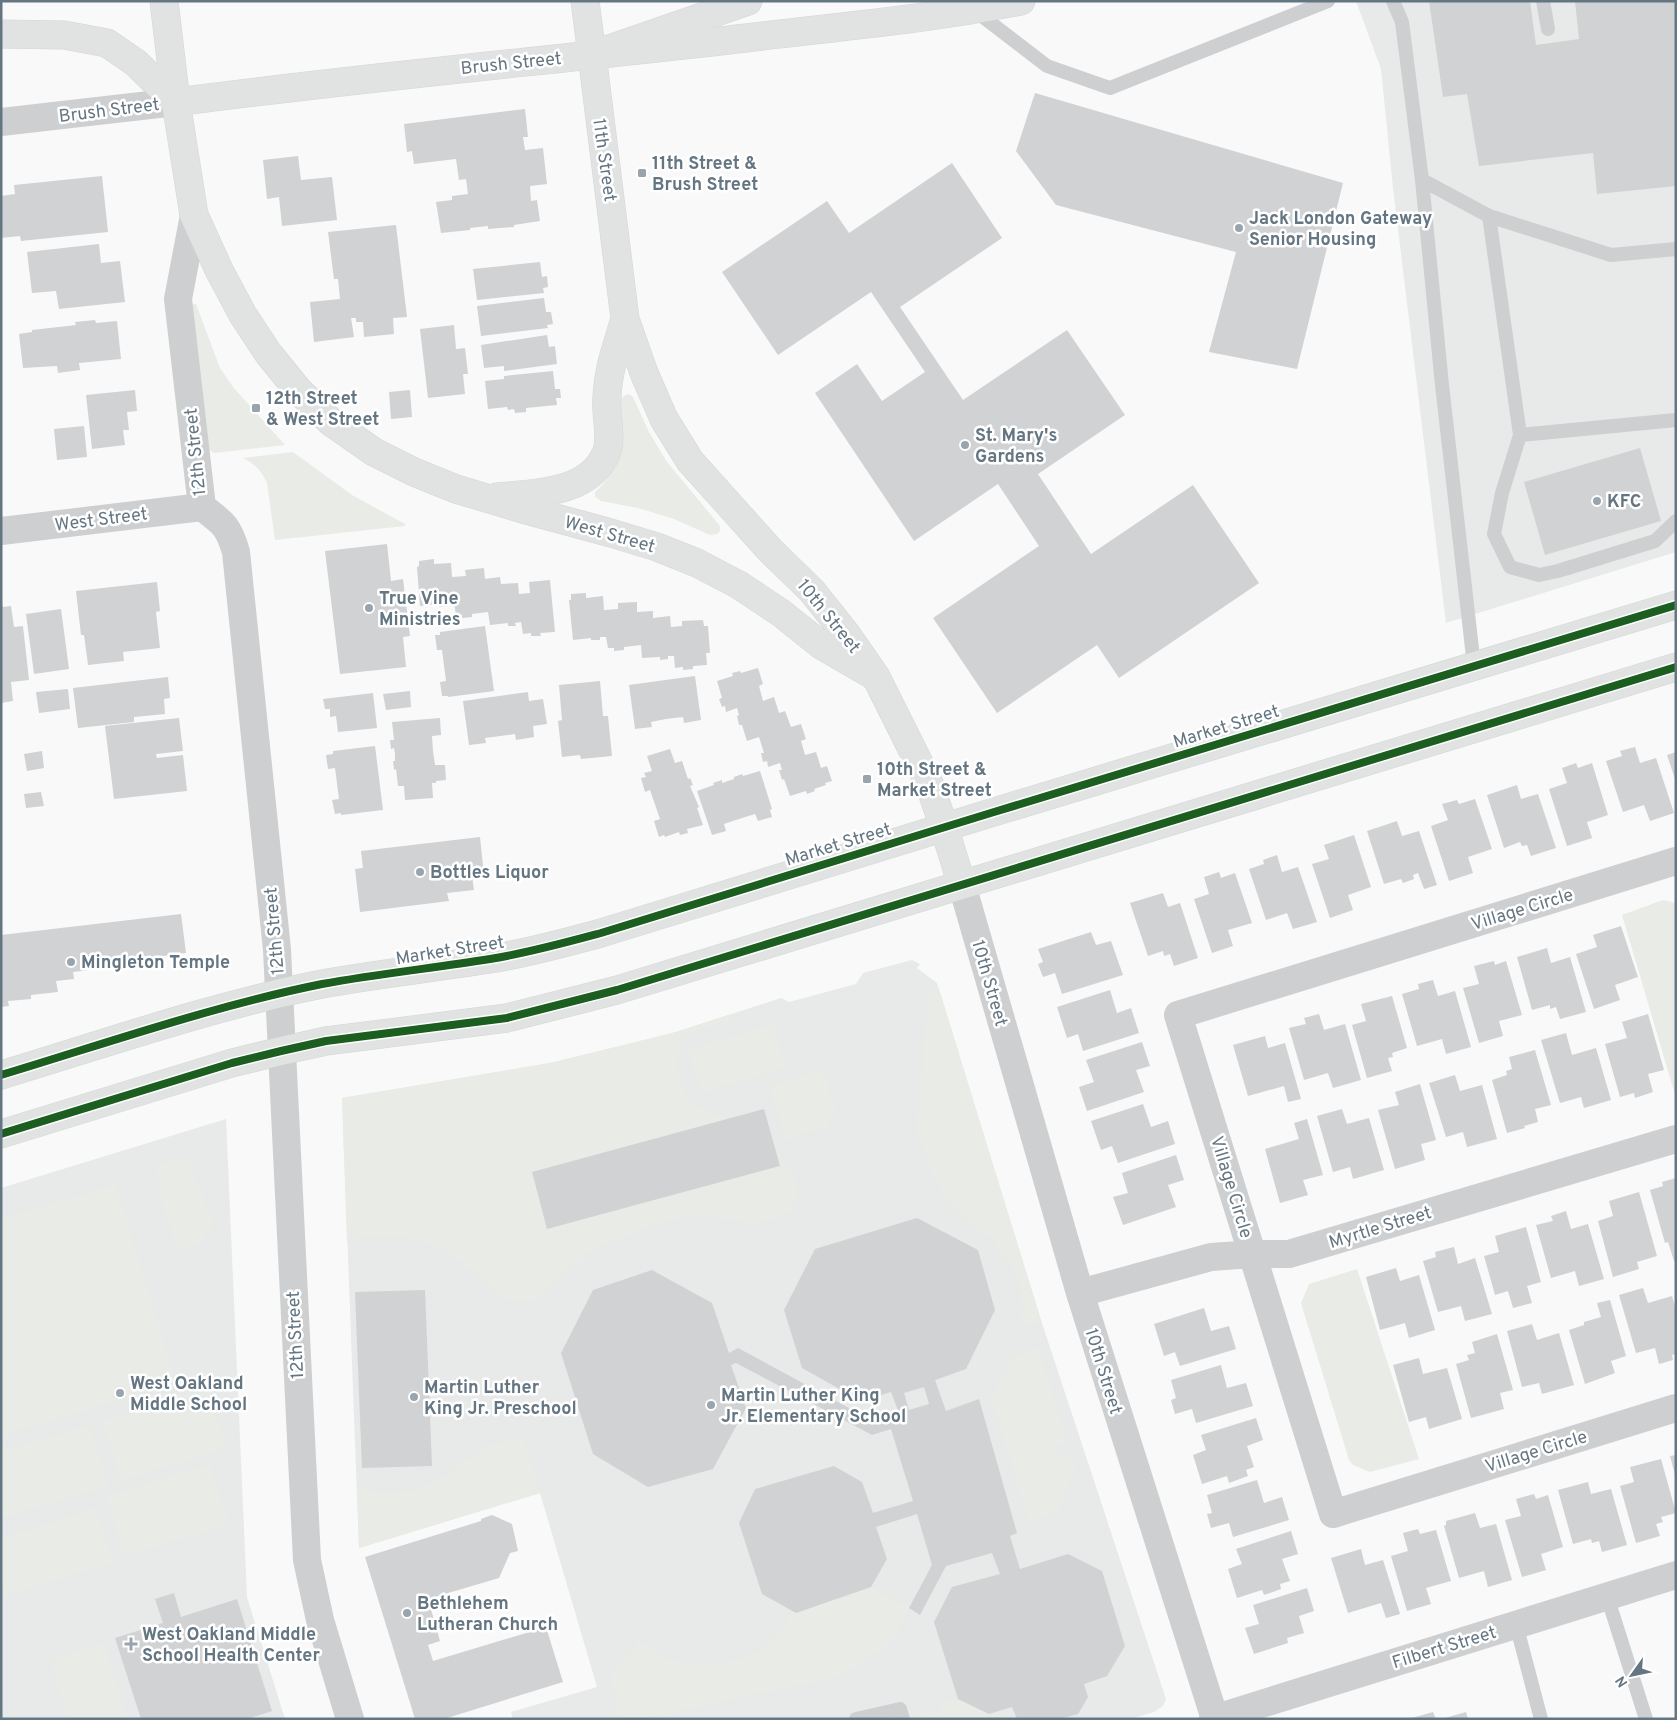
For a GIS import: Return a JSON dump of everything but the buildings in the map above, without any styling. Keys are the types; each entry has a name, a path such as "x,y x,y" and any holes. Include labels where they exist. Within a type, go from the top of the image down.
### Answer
{"main road":[{"name":"12th Street","path":"164,1 176,102 194,215 219,270 243,315 268,353 298,390 331,422"},
{"name":"11th Street","path":"585,1 626,319"},
{"path":"592,55 748,1"},
{"name":"Brush Street","path":"176,102 531,60 592,55 863,24 973,10 1021,1"},
{"path":"1,34 64,35 106,43 136,63 176,102"},
{"path":"489,498 560,490 578,482 596,468 607,450 606,398 612,359 626,319"},
{"name":"10th Street","path":"626,319 644,373 664,419 690,460 769,549 812,591 876,677 928,783 962,884"},
{"name":"West Street","path":"331,422 374,452 414,472 456,489 526,510 611,532 698,563 739,585 781,613 821,645 876,677"},
{"name":"Market Street","path":"1,1075 228,1006 279,994 323,984 492,959 545,949 1676,605"},
{"path":"1,1134 223,1066 281,1051 326,1041 507,1018 618,990 1676,667"}],"street":[{"name":"Brush Street","path":"1,122 176,102"},
{"name":"12th Street","path":"194,215 178,299 202,507 224,523 232,536 236,552 277,950 307,1560 320,1620 350,1719"},
{"name":"West Street","path":"1,531 202,507"},
{"name":"Village Circle","path":"1676,861 1178,1015 1333,1514 1676,1408"},
{"name":"10th Street","path":"962,884 1080,1293 1214,1719"},
{"name":"Myrtle Street","path":"1080,1293 1211,1257 1289,1254 1676,1139"},
{"name":"Filbert Street","path":"1214,1719 1676,1575"}],"lane":[{"path":"973,10 1047,66 1110,88 1328,1"},
{"path":"1393,1 1402,22 1422,180 1442,385 1474,666"},
{"path":"1543,1 1548,29"},
{"path":"1422,180 1489,216 1611,255 1676,249"},
{"path":"1489,216 1520,435 1502,492 1494,534 1510,567 1538,575 1558,571 1655,541 1676,521"},
{"path":"1520,435 1676,420"},
{"path":"1608,1596 1646,1719"},
{"path":"1516,1624 1541,1719"},
{"path":"856,1719 900,1709 903,1719"}],"shaded area":[{"path":"1356,1 1676,1 1676,552 1446,623 1393,188 1381,69"},
{"path":"196,304 220,368 233,387 285,445 215,453 207,449 190,305"},
{"path":"629,394 633,397 649,432 667,462 720,526 720,531 717,534 710,535 674,519 638,508 601,501 595,497 595,492 611,474 618,460 622,436 621,400 623,396"},
{"path":"293,452 352,495 405,524 405,526 275,540 267,483 258,468 243,458"},
{"path":"1663,900 1676,903 1676,1098 1622,915"},
{"name":"Martin Luther King Jr. Elementary School","path":"912,960 920,964 917,968 937,983 1042,1323 1166,1699 1163,1706 1154,1712 1131,1719 513,1719 511,1712 597,1687 540,1493 359,1548 342,1098 550,1063 613,1048 676,1032 781,998 789,1002 856,984 863,973"},
{"path":"933,990 941,995 1041,1322 1027,1326 1020,1322 1022,1313 1021,1294 1012,1267 991,1238 971,1223 945,1196 932,1173 916,1130 928,999"},
{"path":"731,1014 730,1020 683,1035 678,1057 678,1068 683,1089 688,1098 696,1105 706,1111 739,1121 776,1150 797,1184 798,1188 792,1210 780,1217 754,1225 730,1219 695,1216 670,1219 601,1246 586,1255 534,1301 515,1302 497,1297 466,1266 446,1251 422,1241 391,1236 367,1237 347,1242 342,1098 550,1063 676,1032"},
{"path":"773,1024 786,1068 701,1093 688,1050"},
{"path":"824,1070 836,1111 828,1127 785,1140 769,1086"},
{"name":"West Oakland Middle School","path":"226,1119 247,1597 285,1719 1,1719 1,1188"},
{"path":"180,1159 187,1162 191,1167 195,1179 200,1186 205,1207 212,1215 213,1225 201,1241 186,1249 175,1244 160,1197 157,1172 161,1165"},
{"path":"116,1184 176,1383 1,1436 1,1219"},
{"path":"1357,1269 1419,1459 1370,1472 1353,1465 1349,1460 1301,1303 1309,1284"},
{"path":"1039,1348 1067,1443 1057,1448 1055,1455 1061,1457 1071,1455 1075,1469 1058,1512 1029,1521 991,1398 1014,1356"},
{"path":"208,1389 227,1448 121,1481 103,1420"},
{"path":"90,1425 108,1486 2,1518 1,1452"},
{"path":"514,1440 524,1440 540,1493 359,1548 357,1487 386,1493 399,1493 415,1489 453,1471 481,1450"},
{"path":"211,1464 229,1525 124,1556 106,1496"},
{"path":"96,1508 113,1563 6,1595 1,1580 1,1538"},
{"path":"871,1587 909,1608 899,1629 875,1654 838,1677 641,1719 620,1719 610,1676 639,1641 672,1661 711,1666 741,1660 756,1653 785,1626 789,1615 793,1611"},
{"path":"104,1643 127,1719 68,1719 50,1660"},
{"path":"954,1698 989,1714 1000,1711 1003,1719 921,1719 921,1716 928,1708 937,1713 943,1704"}],"cycle path":[{"path":"1,1075 160,1026 281,993 343,980 504,957 601,933 1676,605"},
{"path":"1,1134 232,1063 281,1051 326,1041 507,1018 617,990 1676,667"}],"place":[{"name":"11th Street & Brush Street","path":"642,173"},
{"name":"Jack London Gateway Senior Housing","path":"1239,228"},
{"name":"12th Street & West Street","path":"256,408"},
{"name":"St. Mary's Gardens","path":"965,445"},
{"name":"KFC","path":"1597,501"},
{"name":"True Vine Ministries","path":"369,608"},
{"name":"10th Street & Market Street","path":"867,779"},
{"name":"Bottles Liquor","path":"420,872"},
{"name":"Mingleton Temple","path":"71,962"},
{"name":"West Oakland Middle School","path":"120,1393"},
{"name":"Martin Luther King Jr. Preschool","path":"414,1397"},
{"name":"Martin Luther King Jr. Elementary School","path":"711,1405"},
{"name":"Bethlehem Lutheran Church","path":"407,1613"},
{"name":"West Oakland Middle School Health Center","path":"131,1644"}]}
